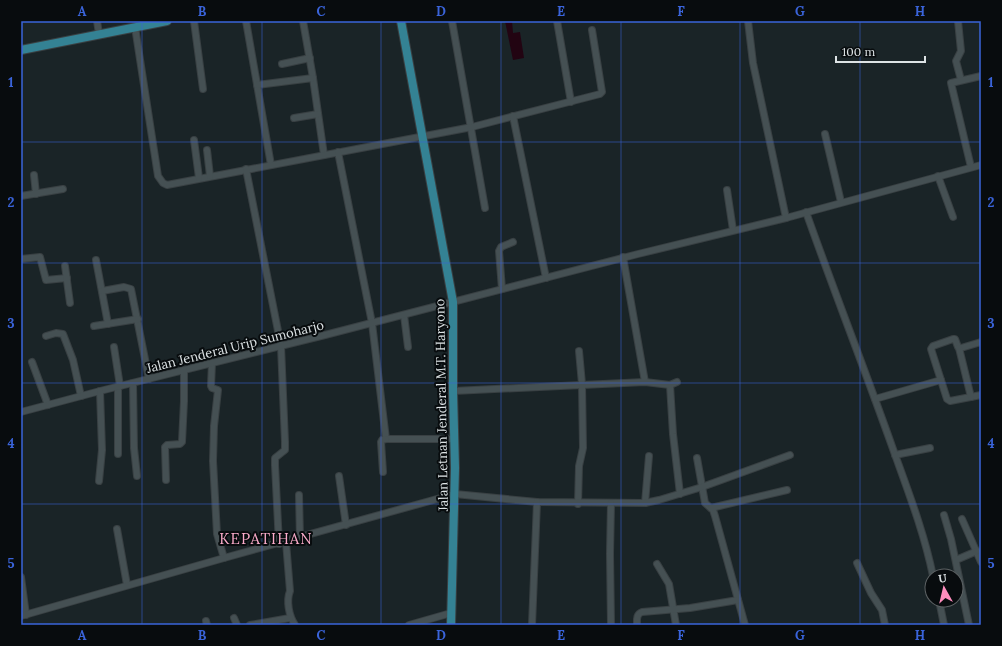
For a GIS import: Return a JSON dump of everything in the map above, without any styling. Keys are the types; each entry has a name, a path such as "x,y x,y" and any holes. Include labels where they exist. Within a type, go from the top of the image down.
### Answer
{"main road":[{"path":"21,50 167,21"},
{"name":"Jalan Letnan Jenderal M.T. Haryono","path":"401,21 453,302 455,494 451,625"}],"street":[{"path":"97,21 99,34"},
{"path":"194,21 203,89"},
{"path":"246,21 272,164"},
{"path":"303,21 324,155"},
{"path":"452,21 472,127 485,208"},
{"path":"557,21 571,102"},
{"path":"748,21 753,63 786,218"},
{"path":"958,21 961,51 956,60 961,80"},
{"path":"135,27 160,180 167,185 422,135 472,127 600,94 602,92 592,30"},
{"path":"282,64 310,58"},
{"path":"971,167 951,82 981,76"},
{"path":"257,85 313,78"},
{"path":"294,118 318,114"},
{"path":"513,116 546,278"},
{"path":"825,134 841,202"},
{"path":"194,140 199,178"},
{"path":"207,150 210,176"},
{"path":"338,152 372,323 386,439"},
{"name":"Jalan Jenderal Urip Sumoharjo","path":"21,412 502,290 623,257 786,218 981,165"},
{"path":"246,169 281,346 285,450 276,458 274,465 279,544"},
{"path":"34,176 36,194"},
{"path":"938,176 953,217"},
{"path":"21,196 63,189"},
{"path":"727,190 733,230"},
{"path":"806,212 926,542 931,568"},
{"path":"502,290 499,251 501,247 512,242"},
{"path":"21,259 40,257 46,280 67,278"},
{"path":"623,257 644,382"},
{"path":"96,260 108,324"},
{"path":"65,266 70,303"},
{"path":"102,290 124,287 132,289 149,379"},
{"path":"404,315 408,347"},
{"path":"94,326 138,319"},
{"path":"46,336 56,333 63,334 73,360 82,396"},
{"path":"972,397 959,348 954,339 932,347 948,400 972,397 981,395"},
{"path":"959,348 981,342"},
{"path":"114,347 119,386 118,454"},
{"path":"578,504 579,466 583,448 582,384 579,351"},
{"path":"32,362 48,405"},
{"path":"212,363 211,386 212,388 218,390 214,426 213,461 217,534 224,558"},
{"path":"166,480 165,447 167,445 180,444 182,442 184,370"},
{"path":"875,399 941,380"},
{"path":"453,391 644,382 670,385 677,382"},
{"path":"132,383 134,448 137,476"},
{"path":"670,385 673,434 680,494"},
{"path":"99,481 102,450 100,391"},
{"path":"383,472 382,440 455,439"},
{"path":"895,455 930,448"},
{"path":"21,577 24,615 455,494 537,502 578,504 645,503 702,487 790,455"},
{"path":"645,503 649,456"},
{"path":"697,458 705,503 711,508 715,516 745,625"},
{"path":"340,476 346,525"},
{"path":"711,508 787,490"},
{"path":"299,495 300,538"},
{"path":"532,625 537,502"},
{"path":"611,503 611,625"},
{"path":"944,515 956,560 969,625"},
{"path":"962,519 981,562"},
{"path":"117,530 127,585"},
{"path":"286,542 290,591 288,596 290,618 295,625"},
{"path":"956,560 977,551"},
{"path":"857,563 871,593 882,610 885,625"},
{"path":"657,564 669,584 672,610 676,625"},
{"path":"637,625 637,616 640,613 672,610 738,600"},
{"path":"941,608 944,625"},
{"path":"409,625 452,613"},
{"path":"234,618 237,625"},
{"path":"250,625 290,618"}],"shaded area":[{"path":"505,21 512,21 513,33 520,32 524,58 513,60"}],"district":[{"name":"KEPATIHAN","path":"266,539"}]}
